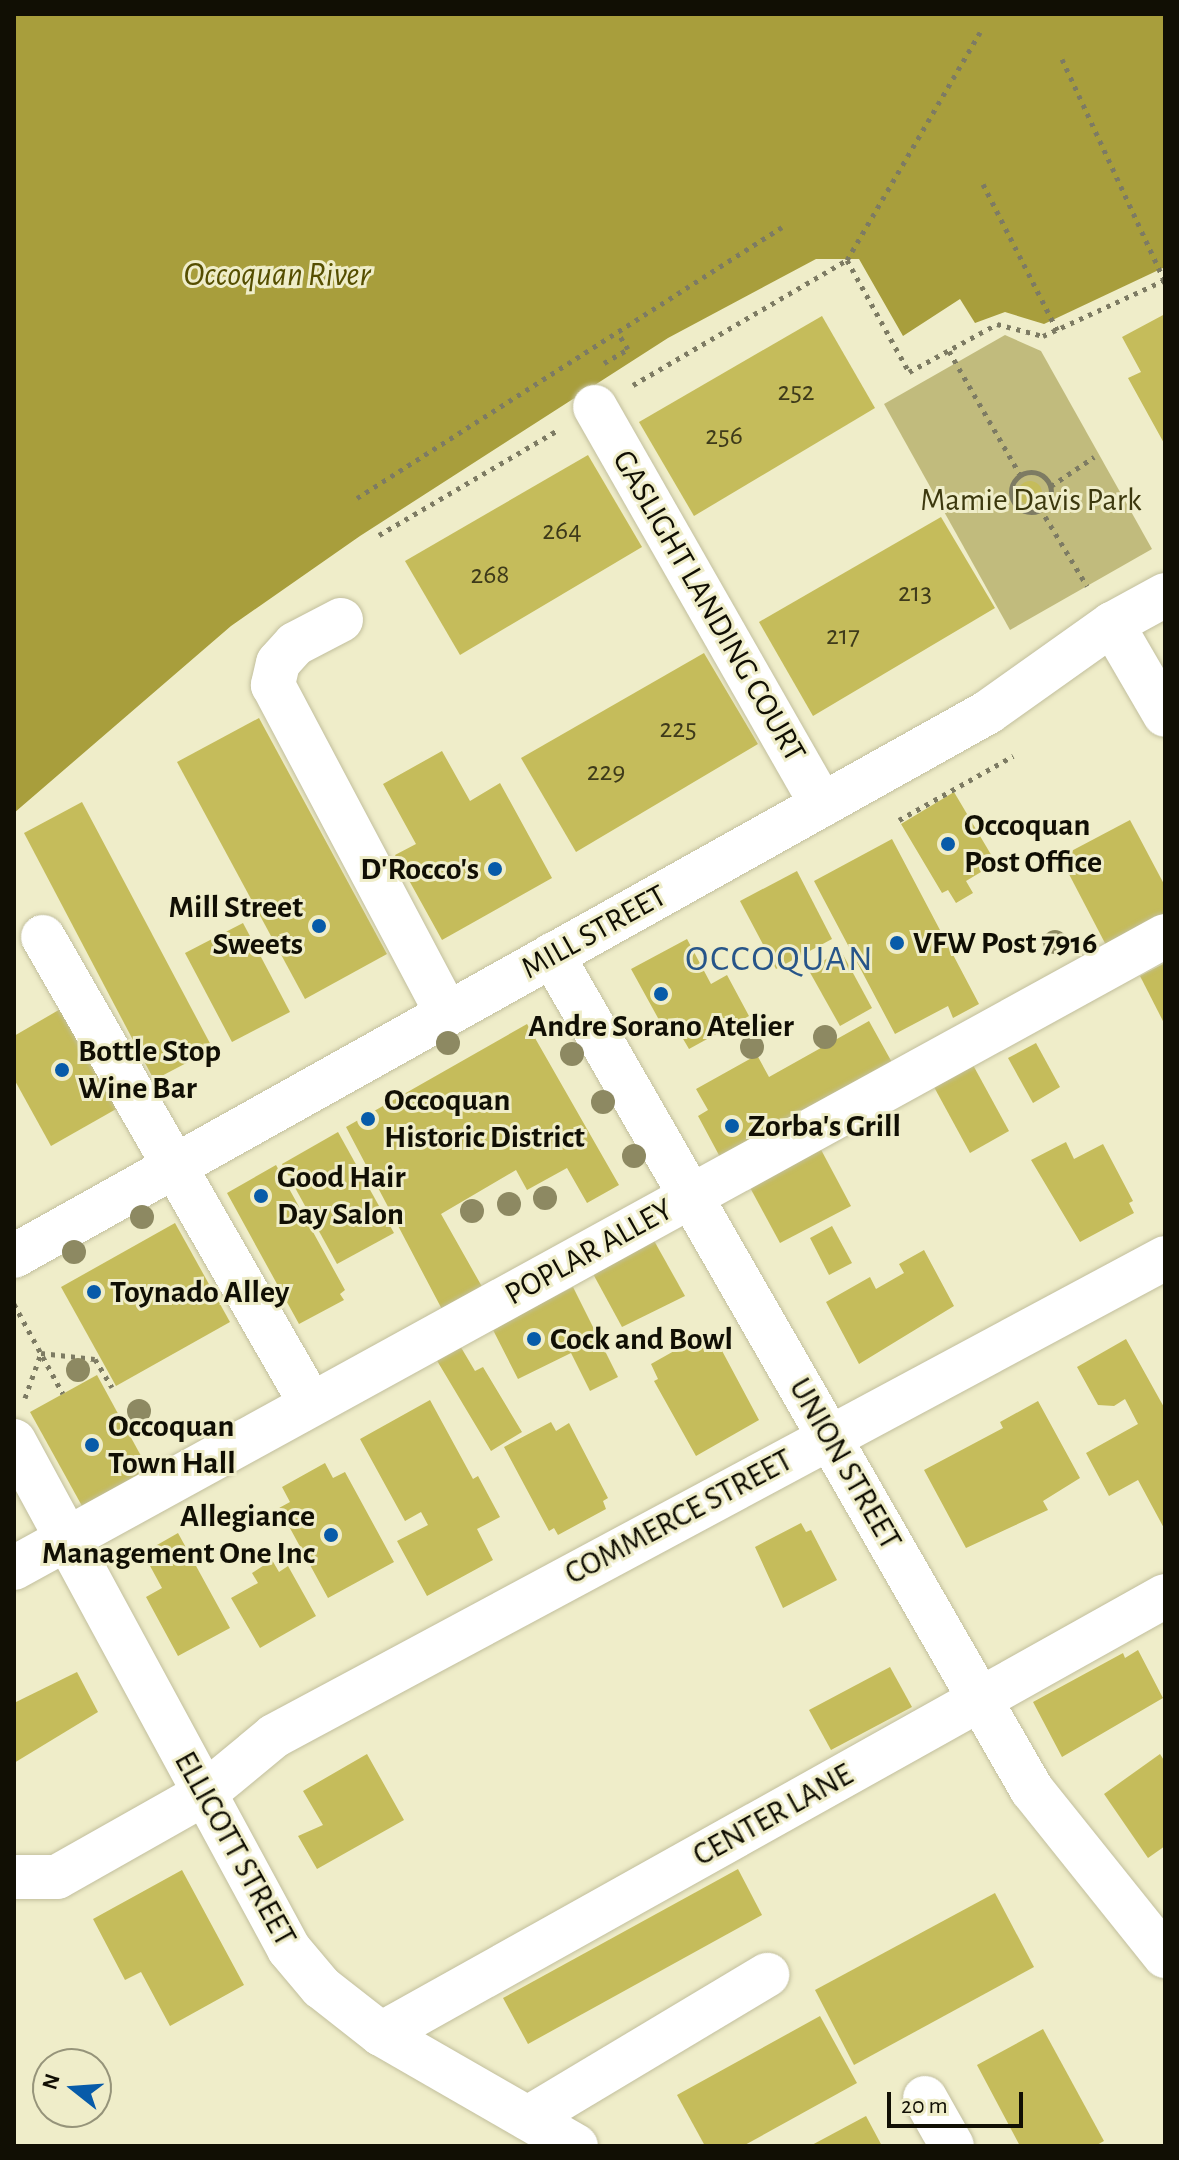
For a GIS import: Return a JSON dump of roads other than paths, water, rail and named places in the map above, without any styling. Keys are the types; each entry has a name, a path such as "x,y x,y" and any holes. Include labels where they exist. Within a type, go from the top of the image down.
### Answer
{"street":[{"name":"GASLIGHT LANDING COURT","path":"595,407 822,805"},
{"name":"MILL STREET","path":"14,1256 988,712 1112,624 1165,595"},
{"path":"341,620 295,644 278,663 273,685 447,1014"},
{"path":"1112,624 1165,715"},
{"name":"POPLAR ALLEY","path":"14,1568 1165,936"},
{"path":"43,937 311,1404"},
{"name":"UNION STREET","path":"552,955 1032,1790 1165,1956"},
{"name":"COMMERCE STREET","path":"14,1877 57,1877 204,1794 274,1736 1165,1258"},
{"name":"ELLICOTT STREET","path":"18,1422 66,1538 289,1949 321,1987 381,2034 576,2146"},
{"name":"CENTER LANE","path":"381,2034 1165,1596"},
{"path":"528,2118 767,1975"},
{"path":"925,2098 952,2146"}],"water":[{"name":"Occoquan River","path":"14,14 1165,14 1165,267 1044,324 1005,312 975,323 960,299 903,336 859,259 816,259 668,338 360,536 231,626 14,813"}],"place":[{"name":"Occoquan Post Office","path":"948,844"},
{"name":"D'Rocco's","path":"495,869"},
{"name":"Mill Street Sweets","path":"319,926"},
{"name":"VFW Post 7916","path":"897,943"},
{"name":"Andre Sorano Atelier","path":"661,994"},
{"name":"Bottle Stop Wine Bar","path":"62,1070"},
{"name":"Occoquan Historic District","path":"368,1119"},
{"name":"Zorba's Grill","path":"732,1126"},
{"name":"Good Hair Day Salon","path":"261,1196"},
{"name":"Toynado Alley","path":"94,1292"},
{"name":"Cock and Bowl","path":"534,1339"},
{"name":"Occoquan Town Hall","path":"92,1445"},
{"name":"Allegiance Management One Inc","path":"331,1535"}],"district":[{"name":"OCCOQUAN","path":"780,960"}],"park label":[{"name":"Mamie Davis Park","path":"1031,500"}]}
